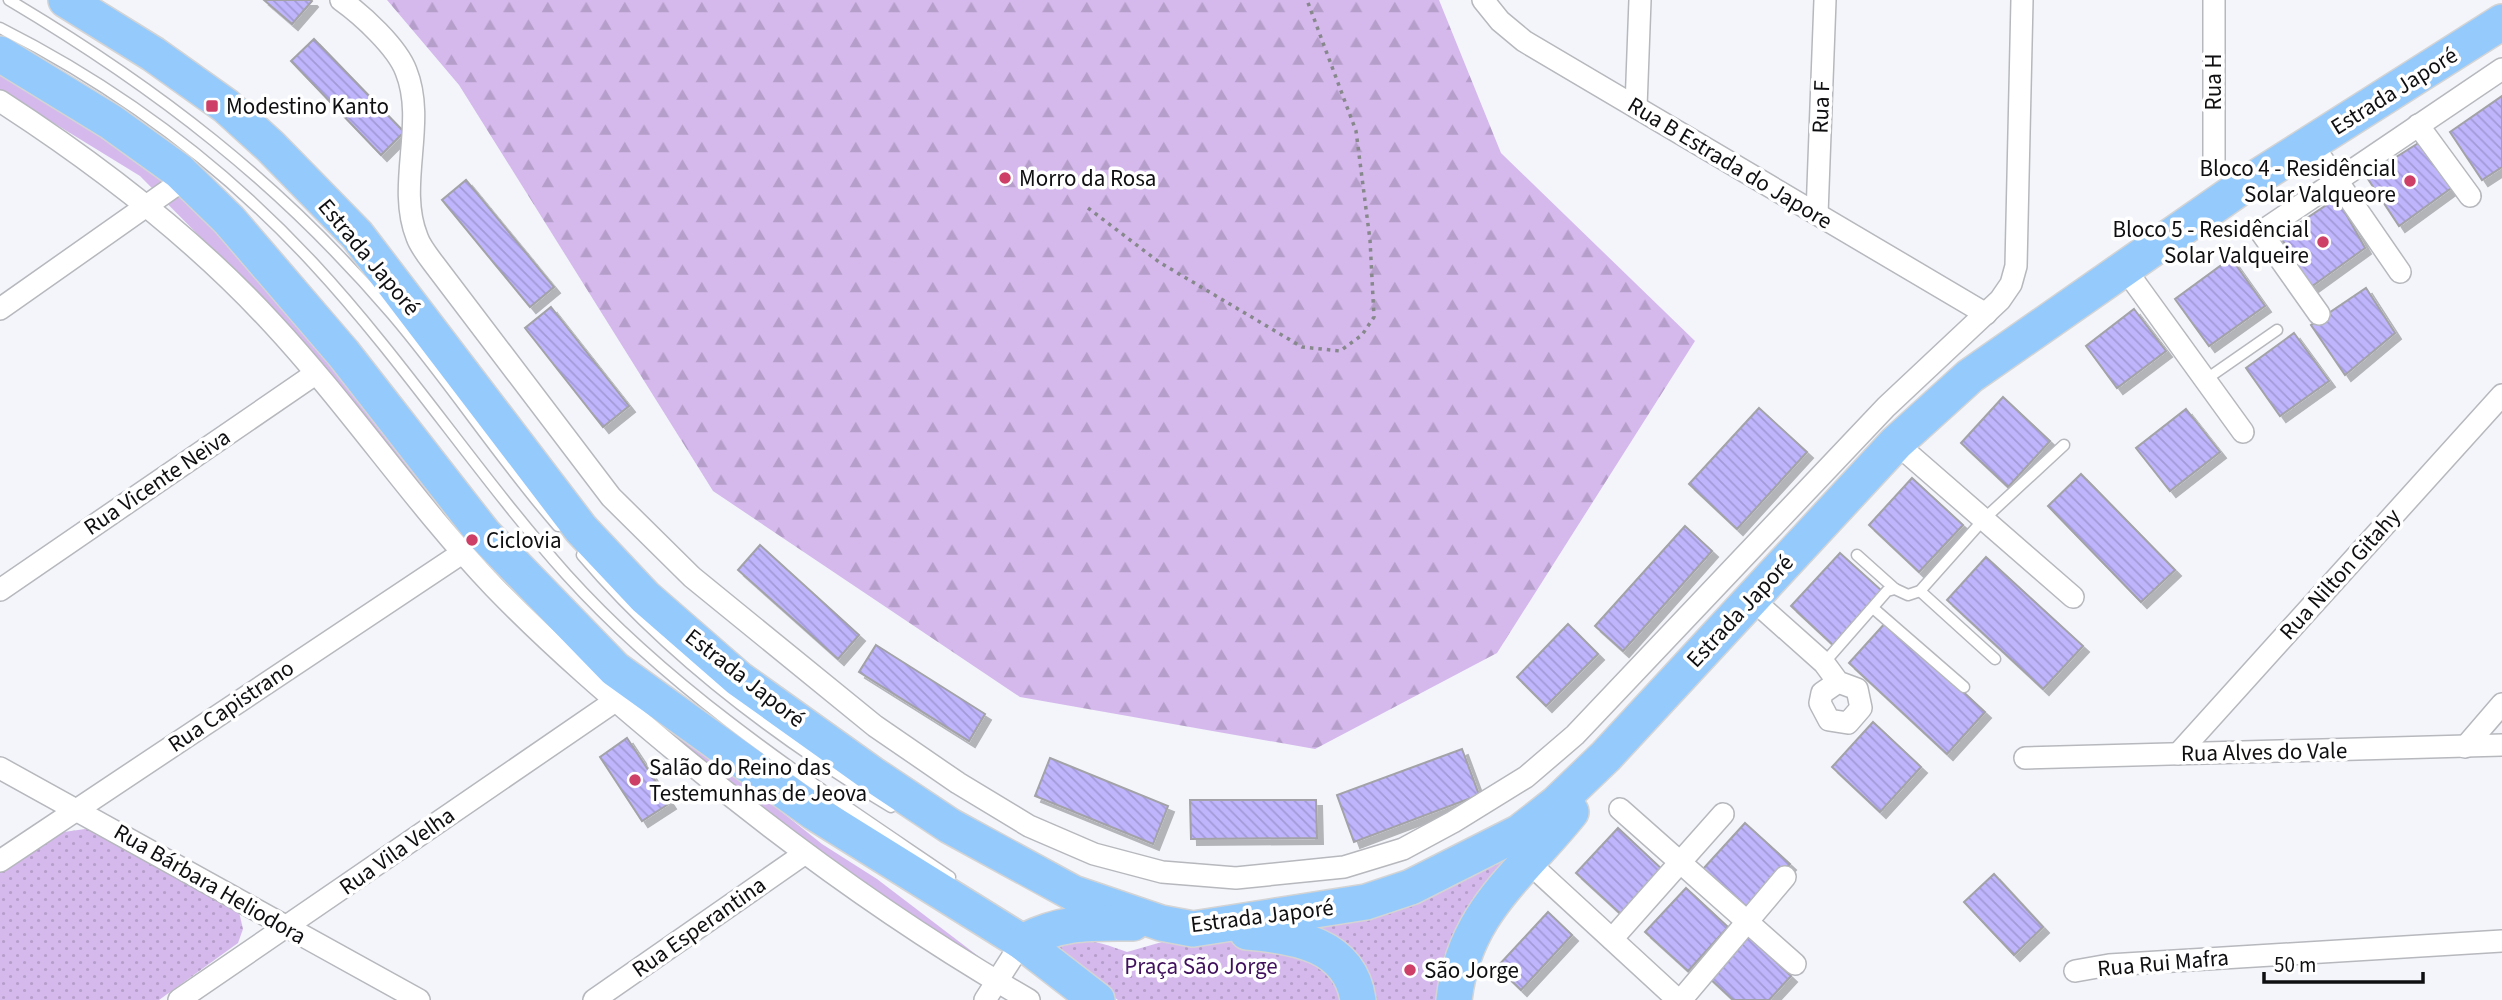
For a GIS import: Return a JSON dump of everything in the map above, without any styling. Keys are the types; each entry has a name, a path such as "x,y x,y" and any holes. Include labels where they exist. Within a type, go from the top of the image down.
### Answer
{"main road":[{"name":"Estrada Japoré","path":"66,0 226,106 270,146 357,235 581,529 645,597 739,679 961,832 1073,893 1177,926 1332,908 1411,887 1520,832 1557,803 1606,756 1896,443 1970,376 2236,190 2502,22"},
{"path":"0,54 111,122 186,178 229,219 307,309 484,534 615,669 815,813 1014,930 1097,1000"},
{"path":"1454,1000 1458,968 1468,939 1487,908 1586,794 1606,756"},
{"path":"1014,930 1081,923 1177,926 1257,933 1315,943 1333,953 1346,968 1358,1000"}],"street":[{"path":"341,0 383,38 406,69 414,102 411,190 416,237 611,497 692,577 778,650 875,726 958,783 1029,826 1094,853 1162,872 1236,878 1343,867 1403,849 1526,777 1575,735 1886,407 1986,314 2011,284 2017,265 2022,0"},
{"name":"Rua B Estrada do Japore","path":"1483,0 1500,21 1524,41 1986,314"},
{"path":"1636,107 1640,0"},
{"name":"Rua F","path":"1817,214 1825,0"},
{"name":"Rua H","path":"2214,0 2214,164"},
{"path":"2319,314 2261,232 2501,70"},
{"path":"0,101 149,207 206,256 273,324 463,552 546,639 615,701 804,854 1029,1000"},
{"path":"2418,125 2470,196"},
{"path":"2311,143 2400,272"},
{"path":"0,309 149,207 186,178"},
{"path":"2125,269 2243,432"},
{"name":"Rua Vicente Neiva","path":"0,590 315,374"},
{"name":"Rua Nilton Gitahy","path":"2178,754 2502,395"},
{"path":"1896,443 2073,597"},
{"name":"Rua Capistrano","path":"0,861 463,552"},
{"path":"1751,598 1824,663 1838,682"},
{"name":"Rua Vila Velha","path":"179,1000 615,701"},
{"path":"2465,747 2502,704"},
{"name":"Rua Alves do Vale","path":"2025,758 2502,744"},
{"name":"Rua Bárbara Heliodora","path":"0,768 419,1000"},
{"path":"1620,808 1795,964"},
{"path":"1612,939 1723,814"},
{"name":"Rua Esperantina","path":"593,1000 804,854"},
{"path":"1528,862 1680,1000 1785,877"},
{"path":"985,1000 996,981 1014,930"},
{"name":"Rua Rui Mafra","path":"2075,971 2109,965 2502,942"}],"lane":[{"path":"9,0 158,95 279,194 392,314 543,509 597,573 650,627 762,720 901,813"},
{"path":"0,27 139,111 227,177 314,264 558,565 650,658 785,764 955,881"},
{"path":"2205,380 2277,330"},
{"path":"1857,555 1895,589 1909,595 1920,591 1984,519 2064,445"},
{"path":"1824,663 1887,592 1895,589"},
{"path":"1920,591 1995,659"},
{"path":"1873,608 1964,687"},
{"path":"1051,896 1177,926"}],"path":[{"path":"1088,208 1158,262 1301,347 1340,351 1362,335 1374,317 1370,240 1356,131 1307,0"}],"green space":[{"path":"387,0 1439,0 1501,153 1695,341 1497,653 1315,749 1020,697 713,491 459,85"},
{"name":"Ciclovia","path":"0,63 151,164 322,332 694,742 822,844 877,879 978,956 973,964 691,755 545,630 387,453 310,348 140,176 0,90"},
{"path":"85,829 104,832 239,912 243,929 238,943 159,1000 0,1000 0,873 57,833"},
{"name":"Praça São Jorge","path":"1537,835 1466,964 1465,1000 1118,1000 1071,966 1052,945 1080,940 1127,952"}],"building":[{"path":"264,0 311,0 312,1 292,24"},
{"path":"314,39 404,132 381,155 291,61"},
{"path":"2502,96 2502,167 2482,180 2450,132"},
{"name":"Bloco 4 - Residêncial Solar Valqueore","path":"2420,142 2454,186 2399,226 2366,176"},
{"path":"466,180 554,287 530,307 442,200"},
{"name":"Bloco 5 - Residêncial Solar Valqueire","path":"2337,198 2365,248 2311,287 2280,236"},
{"path":"2231,258 2265,306 2209,346 2175,299"},
{"path":"2366,288 2395,333 2345,375 2311,325"},
{"path":"551,307 629,406 603,427 525,328"},
{"path":"2134,309 2166,351 2117,388 2086,346"},
{"path":"2294,333 2329,381 2280,416 2246,368"},
{"path":"2003,397 2050,441 2008,487 1961,443"},
{"path":"1759,408 1807,452 1737,529 1689,484"},
{"path":"2186,409 2220,452 2170,491 2136,448"},
{"path":"2081,474 2175,570 2141,602 2048,506"},
{"path":"1912,478 1963,525 1919,572 1869,525"},
{"path":"1685,526 1712,551 1623,651 1595,626"},
{"path":"760,545 859,635 838,659 738,570"},
{"path":"1840,553 1882,591 1833,645 1791,606"},
{"path":"1986,557 2083,646 2043,689 1947,600"},
{"path":"1887,621 1985,712 1947,754 1849,663"},
{"path":"1568,624 1598,654 1546,706 1517,677"},
{"path":"876,645 985,714 969,741 859,672"},
{"path":"1873,722 1921,767 1880,812 1832,767"},
{"name":"Salão do Reino das Testemunhas de Jeova","path":"627,738 670,803 642,821 600,757"},
{"path":"1462,749 1479,795 1354,842 1337,795"},
{"path":"1050,758 1168,806 1153,844 1035,796"},
{"path":"1190,800 1316,800 1317,838 1191,839"},
{"path":"1745,823 1790,864 1747,910 1703,869"},
{"path":"1618,828 1666,873 1624,917 1576,873"},
{"path":"1994,874 2043,927 2014,955 1964,902"},
{"path":"1686,888 1728,927 1688,971 1645,932"},
{"path":"1548,912 1572,935 1521,990 1497,967"},
{"path":"1744,932 1791,976 1769,1000 1733,1000 1705,974"}],"place":[{"name":"Modestino Kanto","path":"212,106"},
{"name":"Morro da Rosa","path":"1005,178"},
{"name":"Bloco 4 - Residêncial Solar Valqueore","path":"2410,181"},
{"name":"Bloco 5 - Residêncial Solar Valqueire","path":"2323,242"},
{"name":"Ciclovia","path":"472,540"},
{"name":"Salão do Reino das Testemunhas de Jeova","path":"635,780"},
{"name":"São Jorge","path":"1410,970"}]}
